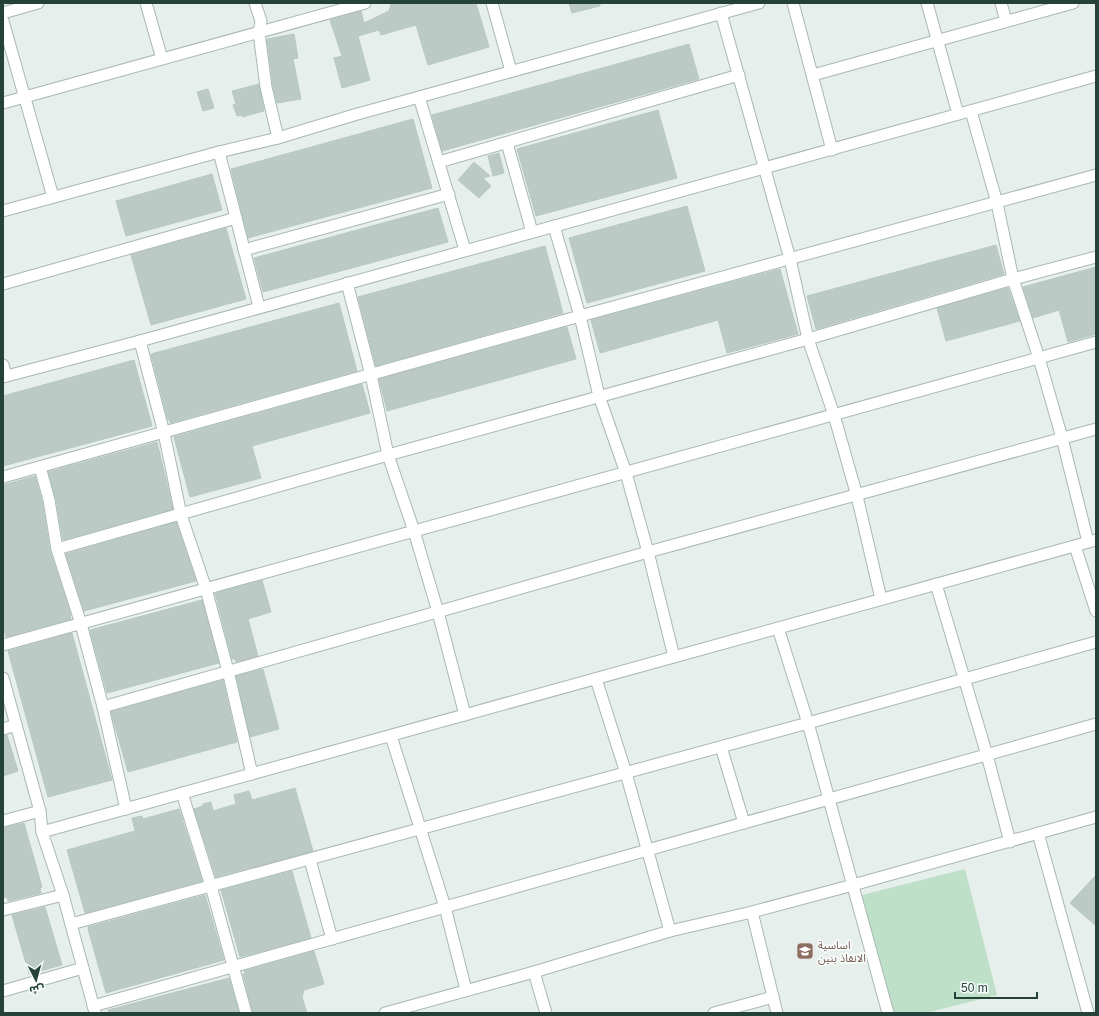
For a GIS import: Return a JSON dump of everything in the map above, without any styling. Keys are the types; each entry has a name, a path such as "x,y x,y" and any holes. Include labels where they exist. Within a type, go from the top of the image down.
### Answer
{"street":[{"path":"3,13 38,3"},
{"path":"146,3 162,59"},
{"path":"255,3 261,21 259,33 266,87 278,138"},
{"path":"3,102 365,3"},
{"path":"492,3 511,71"},
{"path":"3,211 219,152 278,138 354,115 721,13 744,5 759,3"},
{"path":"793,3 832,150"},
{"path":"927,3 958,114"},
{"path":"1001,3 1006,22"},
{"path":"812,75 1073,3"},
{"path":"721,13 790,259 808,339 834,415 857,496 881,600"},
{"path":"3,21 53,198"},
{"path":"439,162 739,75"},
{"path":"3,365 5,377 140,341 1096,76"},
{"path":"419,97 465,250"},
{"path":"42,832 1092,541 1039,358 1012,279 997,203 971,110"},
{"path":"507,143 532,232"},
{"path":"219,152 259,308"},
{"path":"3,477 580,316 1096,175"},
{"path":"244,250 448,194"},
{"path":"3,284 236,218"},
{"path":"554,226 580,316 599,396 626,473 648,552 674,657"},
{"path":"57,549 388,455 808,339 1012,279 1096,257"},
{"path":"347,283 371,375 388,455 414,531 438,612 465,715"},
{"path":"140,341 164,433 181,515 206,589 228,671 252,774"},
{"path":"3,646 1096,342"},
{"path":"103,707 648,552 857,496 1096,429"},
{"path":"40,467 49,500 57,549 81,624 103,707 126,809"},
{"path":"1075,546 1096,610"},
{"path":"936,584 987,755 1010,842"},
{"path":"778,628 808,723 888,1013"},
{"path":"71,924 721,747 1096,642"},
{"path":"3,678 40,811 42,832 63,895 94,1010 233,967 1096,724"},
{"path":"596,679 626,773 670,931"},
{"path":"3,729 16,725"},
{"path":"391,736 445,907 466,990"},
{"path":"721,747 744,823"},
{"path":"182,793 211,886 246,1013"},
{"path":"3,820 40,811"},
{"path":"385,1013 534,972 670,931 752,912 1096,818"},
{"path":"1038,833 1088,1013"},
{"path":"310,860 332,939"},
{"path":"3,910 63,895"},
{"path":"752,912 777,1013"},
{"path":"3,991 83,968"},
{"path":"534,972 546,1013"},
{"path":"714,1013 773,997"}],"green space":[{"path":"965,869 997,995 926,1013 891,1013 862,895"}],"building":[{"path":"476,3 489,47 428,65 416,25 381,35 379,30 358,36 370,80 342,88 334,58 342,56 330,20 361,11 364,23 389,11 391,4"},
{"path":"569,3 600,3 600,6 572,13"},
{"path":"294,34 298,58 293,59 301,99 277,103 273,86 267,39"},
{"path":"689,44 699,79 442,151 432,115"},
{"path":"259,84 264,111 242,117 242,115 237,116 233,105 236,104 232,91"},
{"path":"208,89 214,108 203,111 197,92"},
{"path":"658,110 677,178 536,216 517,149"},
{"path":"413,119 432,188 248,238 231,169"},
{"path":"499,153 504,173 493,176 488,156"},
{"path":"474,162 490,176 483,178 491,186 479,198 458,180"},
{"path":"212,174 222,210 126,236 116,201"},
{"path":"687,206 705,271 587,303 569,238"},
{"path":"438,208 448,242 263,292 254,258"},
{"path":"226,228 246,299 151,325 131,255"},
{"path":"996,245 1004,274 816,329 807,296"},
{"path":"545,246 563,313 376,366 358,297"},
{"path":"1096,267 1096,334 1068,342 1059,310 1033,318 1023,287"},
{"path":"780,269 798,334 727,353 718,320 600,353 591,320"},
{"path":"1008,288 1020,321 946,341 937,308"},
{"path":"339,303 357,371 170,423 151,354"},
{"path":"567,327 576,359 387,411 379,379"},
{"path":"134,360 152,426 3,466 3,396"},
{"path":"362,384 370,413 252,446 261,478 190,497 174,437"},
{"path":"157,442 173,509 63,540 56,499 48,472"},
{"path":"35,476 42,501 50,551 71,619 6,637 3,626 3,485"},
{"path":"176,522 196,581 84,611 66,554"},
{"path":"262,580 271,612 248,619 258,656 236,662 235,659 232,659 215,593"},
{"path":"202,600 219,663 107,693 90,630"},
{"path":"72,633 112,780 48,797 8,651"},
{"path":"263,669 279,729 250,737 236,676"},
{"path":"223,680 237,742 128,772 111,712"},
{"path":"7,735 18,771 3,776 3,736"},
{"path":"295,788 313,851 216,877 194,809 211,802 213,811 236,804 234,795 249,791 252,800"},
{"path":"179,809 202,881 85,913 67,850 135,831 132,818 142,816 143,819"},
{"path":"24,823 42,887 40,888 41,893 8,901 7,897 3,898 3,828"},
{"path":"292,871 311,938 240,957 221,890"},
{"path":"1096,875 1096,926 1070,903"},
{"path":"205,895 224,960 106,993 88,927"},
{"path":"45,907 62,965 29,974 12,915"},
{"path":"314,951 324,984 304,990 302,997 307,1013 253,1013 243,974 245,974 244,971"},
{"path":"229,978 239,1013 108,1013 108,1010"}],"place":[{"name":"اساسية الانقاذ بنين","path":"805,951"}]}
